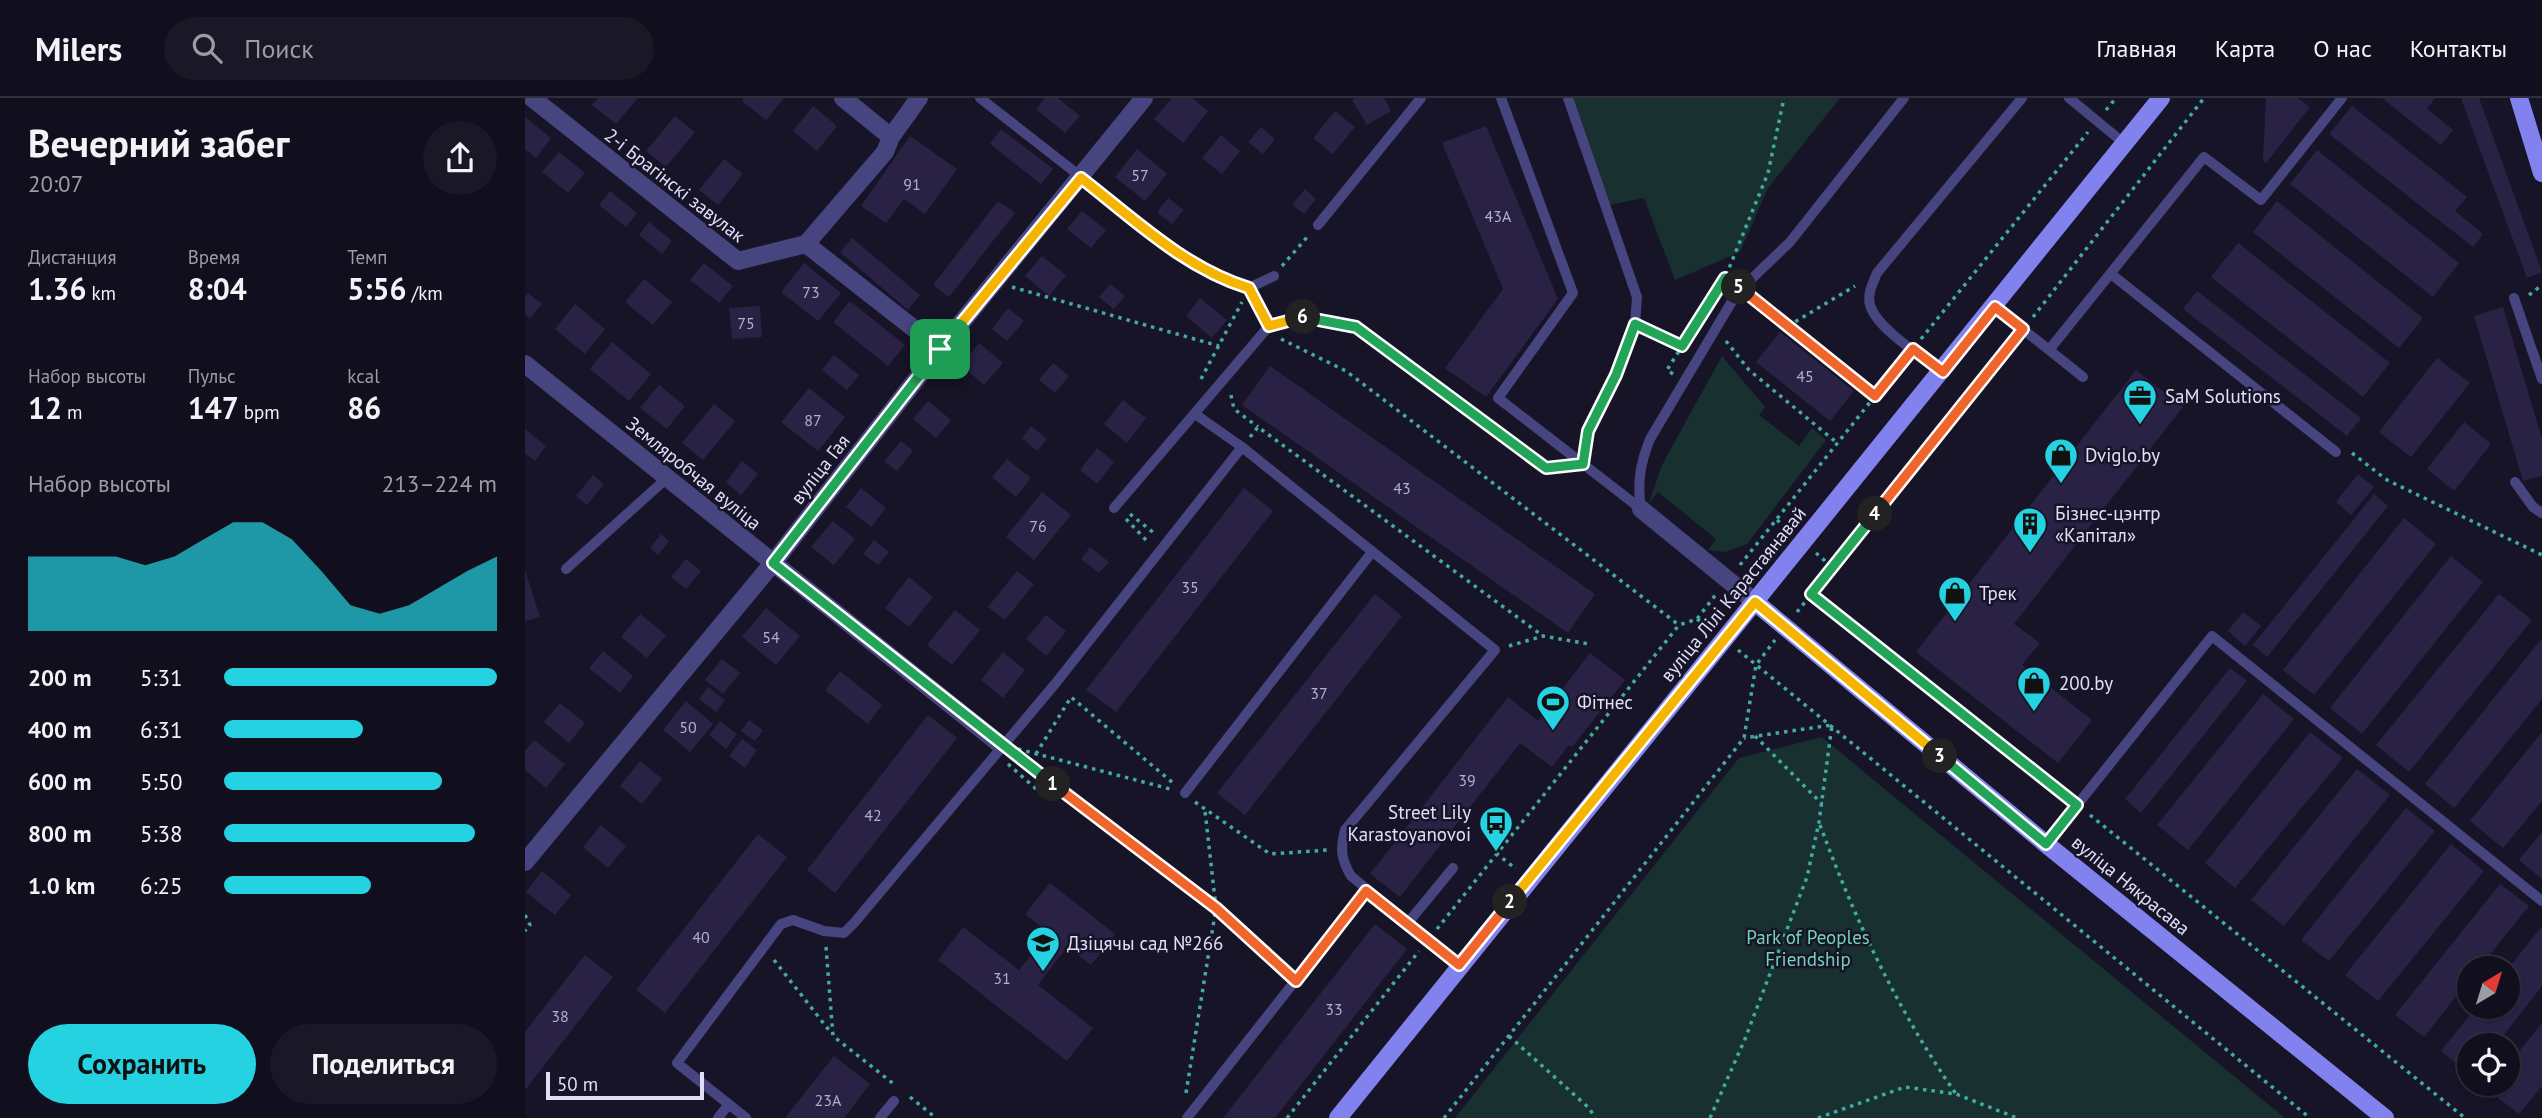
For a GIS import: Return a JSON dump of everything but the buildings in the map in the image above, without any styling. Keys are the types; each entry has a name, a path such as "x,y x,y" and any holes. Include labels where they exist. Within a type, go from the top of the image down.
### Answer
{"main road":[{"name":"вуліца Лілі Карастаянавай","path":"1338,1118 1459,965 1943,372 2161,98"},
{"path":"2519,98 2542,173"},
{"name":"вуліца Някрасава","path":"1755,602 2046,844 2385,1118"}],"street":[{"name":"2-і Брагінскі завулак","path":"532,98 738,261 806,244"},
{"path":"843,98 891,137"},
{"path":"919,98 891,137 885,152 806,244 940,349"},
{"name":"вуліца Гая","path":"525,862 773,563 940,349 1144,98"},
{"name":"Земляробчая вуліца","path":"525,364 773,563 998,749"},
{"path":"1641,509 1755,602"}],"lane":[{"path":"979,98 1190,262 1218,278 1249,288 1274,276"},
{"path":"1318,225 1421,98"},
{"path":"1501,98 1573,293 1498,398 1641,509"},
{"path":"1568,98 1637,296 1635,324 1616,375 1588,431 1583,464"},
{"path":"1641,509 1638,486 1640,463 1650,439 1716,328 1741,289 1790,242 1904,98"},
{"path":"1943,372 1879,320 1870,306 1869,292 1877,273 2022,98"},
{"path":"2069,98 2125,144"},
{"path":"2049,350 2204,157 2260,200 2342,98"},
{"path":"2111,274 2336,452"},
{"path":"2514,298 2542,379"},
{"path":"1995,307 2083,377"},
{"path":"1116,506 1269,326 1303,317 1356,327 1546,468 1583,464"},
{"path":"1195,414 1242,447 1495,650 1345,830 1342,860 1350,876 1459,965"},
{"path":"746,1118 677,1063 781,924 793,920 824,931 844,933 854,923 1159,553 1242,447"},
{"path":"566,569 667,478"},
{"path":"2515,482 2533,507 2542,513"},
{"path":"1185,793 1372,552"},
{"path":"2046,844 2211,636 2542,901"},
{"path":"1408,924 1453,868"},
{"path":"1187,1118 1366,891"},
{"path":"880,1118 894,1101"},
{"path":"718,1118 729,1104"}],"path":[{"path":"1667,370 1725,278 1768,173 1784,98"},
{"path":"1777,520 1836,442 2116,98"},
{"path":"2204,98 1811,594 2077,805 2462,1117"},
{"path":"1274,276 1318,225"},
{"path":"1788,326 1877,273"},
{"path":"1725,278 1875,396"},
{"path":"2531,293 2542,285"},
{"path":"1010,287 1219,346"},
{"path":"1707,306 1716,328 1749,370 1836,442"},
{"path":"1635,324 1682,346"},
{"path":"1274,336 1346,372 1679,625 1287,1118"},
{"path":"1231,392 1230,401 1234,409 1543,635 1589,644"},
{"path":"1242,447 1258,427"},
{"path":"2387,480 2542,555"},
{"path":"1116,506 1150,531"},
{"path":"1116,506 1159,553"},
{"path":"1495,650 1543,635"},
{"path":"1444,1118 1744,738 1756,665 2310,1118"},
{"path":"1036,754 1071,697"},
{"path":"1744,738 1832,725"},
{"path":"1710,1118 1745,1038 1807,877 1822,804 1832,725"},
{"path":"1755,736 1822,804"},
{"path":"998,749 1036,754 1185,793"},
{"path":"998,749 1052,783 1216,908 1296,981"},
{"path":"998,749 1043,795 1052,783"},
{"path":"1184,1105 1216,908 1205,811"},
{"path":"1819,822 1848,900 1885,975 1926,1051 1956,1094"},
{"path":"1496,853 1529,879"},
{"path":"525,915 530,925 525,931"},
{"path":"824,931 834,1036"},
{"path":"764,948 834,1036 936,1118"},
{"path":"1509,1036 1589,1108 1595,1118"},
{"path":"1818,1118 1905,1087 1956,1094 2017,1118"}],"green space":[{"path":"1572,98 1840,98 1768,188 1740,252 1675,280 1644,198 1609,205"},
{"path":"1722,356 1765,407 1759,415 1799,446 1812,428 1826,440 1747,544 1725,552 1708,550 1716,539 1658,492 1649,503 1662,465"},
{"name":"Park of Peoples Friendship","path":"1822,737 2285,1118 1455,1118 1739,758"}],"place":[{"name":"SaM Solutions","path":"2140,426"},
{"name":"Dviglo.by","path":"2061,485"},
{"name":"Бізнес-цэнтр «Капітал»","path":"2030,554"},
{"name":"Трек","path":"1955,623"},
{"name":"200.by","path":"2034,713"},
{"name":"Фітнес","path":"1553,732"},
{"name":"Street Lily Karastoyanovoi","path":"1496,853"},
{"name":"Дзіцячы сад №266","path":"1043,973"}],"route":[{"path":"1081,178 1190,262 1218,278 1249,288 1269,326 1303,317 1356,327 1546,468 1583,464 1588,431 1616,375 1635,324 1682,346 1725,278 1875,396 1913,349 1943,372 1995,307 2023,329 1811,594 2077,805 2046,844 1755,602 1459,965 1366,891 1296,981 1216,908 1001,745 773,563 940,349 1081,178"}]}
